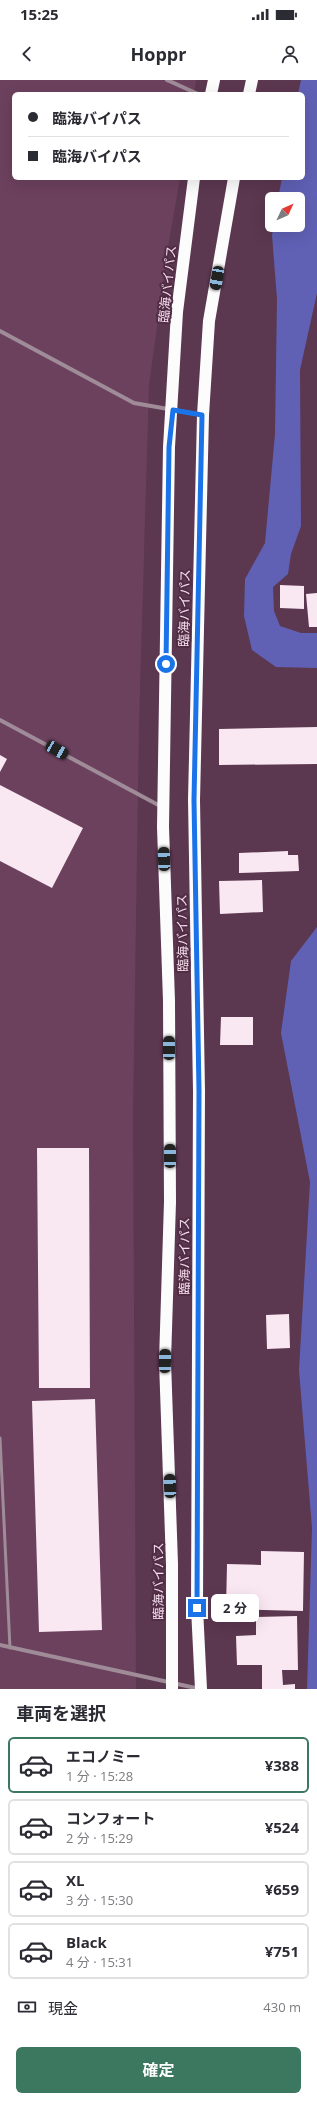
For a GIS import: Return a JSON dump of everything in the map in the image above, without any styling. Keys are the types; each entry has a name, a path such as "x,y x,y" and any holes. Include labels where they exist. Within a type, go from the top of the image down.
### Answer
{"highway":[{"path":"211,92 214,80"},
{"path":"249,92 252,80"},
{"name":"臨海バイパス","path":"172,1686 172,1564 165,1361 170,1202 169,1001 164,809 169,447 173,410 177,312 194,180"},
{"name":"臨海バイパス","path":"201,1689 197,1608 199,1091 194,800 202,415 209,321 234,180"}],"street":[{"path":"167,80 194,92"},
{"path":"0,331 134,404 202,415"},
{"path":"0,720 164,809"},
{"path":"0,1645 172,1686 201,1689"}],"lane":[{"path":"0,1438 10,1648"}],"shaded area":[{"path":"0,80 196,80 194,92 12,92 12,180 180,180 168,247 149,385 139,723 133,1115 136,1689 0,1689"},
{"path":"301,80 317,80 317,293 300,370 301,526 291,554 288,574 273,587 274,611 280,626 301,633 317,633 317,668 276,667 252,650 244,616 245,579 265,543 275,434 277,299 272,235 273,232 305,232 305,192 279,192 282,180 305,180 305,92 298,92"},
{"path":"317,927 317,1689 307,1689 312,1528 299,1370 310,1182 281,1033 291,961"}],"building":[{"path":"280,585 304,586 304,609 280,608"},
{"path":"317,593 317,627 309,627 306,594"},
{"path":"317,727 317,764 219,765 219,729"},
{"path":"0,755 7,759 0,772"},
{"path":"0,785 83,828 52,888 0,861"},
{"path":"288,851 288,855 298,855 299,871 239,873 239,853"},
{"path":"262,880 263,912 220,914 219,881"},
{"path":"221,1017 253,1017 253,1045 220,1045"},
{"path":"37,1148 89,1148 90,1388 39,1388"},
{"path":"289,1314 290,1348 267,1349 266,1315"},
{"path":"95,1399 102,1630 39,1632 32,1401"},
{"path":"261,1551 304,1552 303,1611 226,1609 227,1564 261,1565"},
{"path":"297,1616 298,1670 282,1670 283,1685 295,1684 295,1689 262,1689 262,1665 237,1665 236,1636 256,1635 256,1617"}],"route":[{"path":"166,664 169,447 173,410 202,415 194,800 199,1091 197,1608"}]}
